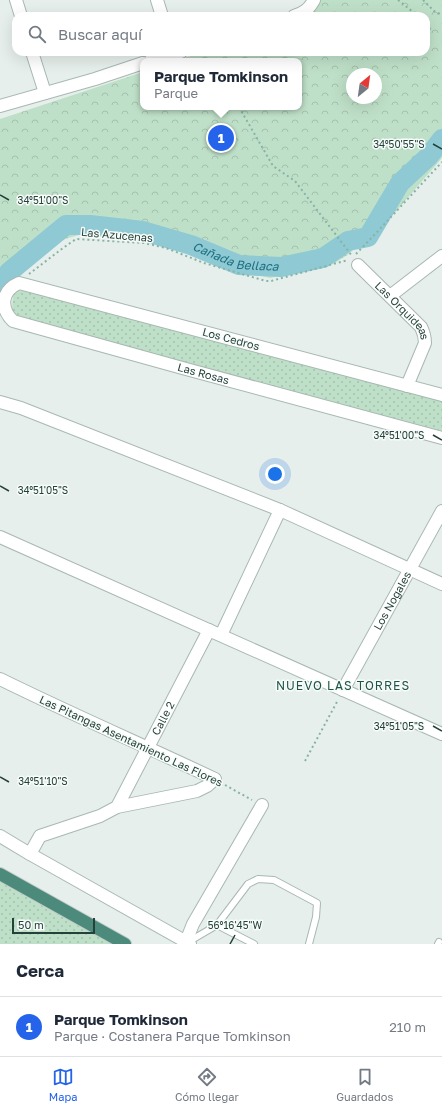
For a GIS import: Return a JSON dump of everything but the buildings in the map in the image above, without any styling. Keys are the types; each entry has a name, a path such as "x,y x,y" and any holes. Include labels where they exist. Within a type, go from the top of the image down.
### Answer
{"highway":[{"path":"0,874 124,944"}],"street":[{"path":"16,0 20,12"},
{"path":"156,0 160,12"},
{"path":"304,12 310,7 314,0"},
{"path":"33,56 45,93"},
{"path":"0,106 140,64"},
{"path":"390,296 442,256"},
{"name":"Las Orquideas","path":"355,261 421,327 425,337 425,343 406,386"},
{"name":"Los Cedros","path":"19,283 442,395"},
{"name":"Las Rosas","path":"19,283 8,289 5,294 5,311 8,317 13,321 442,438"},
{"path":"0,402 21,408 280,510 442,584"},
{"path":"221,635 280,510"},
{"name":"Los Nogales","path":"343,690 442,511"},
{"path":"0,537 442,734"},
{"name":"Calle 2","path":"118,806 209,630"},
{"name":"Las Pitangas Asentamiento Las Flores","path":"0,678 215,779"},
{"path":"30,854 40,836 100,816 118,806 197,791 203,789 215,779"},
{"path":"0,836 187,943 193,924 262,805"}],"lane":[{"path":"187,943 217,925 248,884 258,879 274,880 318,903 309,944"},
{"path":"217,925 254,944"}],"path":[{"path":"398,0 413,12"},
{"path":"423,0 437,14 442,15"},
{"path":"241,110 273,166 295,181 355,261"},
{"name":"Las Azucenas","path":"19,283 76,239 144,243 166,248 204,263 266,281 271,281 350,260 355,261 378,231 442,162"},
{"path":"305,761 343,690"},
{"name":"Las Pitangas Asentamiento Las Flores","path":"215,779 262,805"}],"green space":[{"path":"321,0 442,0 442,158 385,224 346,256 333,264 270,278 227,268 184,250 153,240 82,234 62,240 35,261 13,283 0,308 0,119 140,73 140,110 302,110 302,58 185,58 191,56 430,56 430,12 311,12 316,9"},
{"path":"19,291 442,400 442,431 23,321 15,317 12,310 13,294"},
{"path":"0,880 57,913 113,944 0,944"}],"waterway":[{"name":"Cañada Bellaca","path":"0,285 9,272 66,225 90,225 143,231 191,245 239,265 281,267 323,258 348,241 368,237 400,183 429,156 442,139"}],"place":[{"name":"Parque Tomkinson","path":"221,138"}],"district":[{"name":"NUEVO LAS TORRES","path":"343,686"}]}
